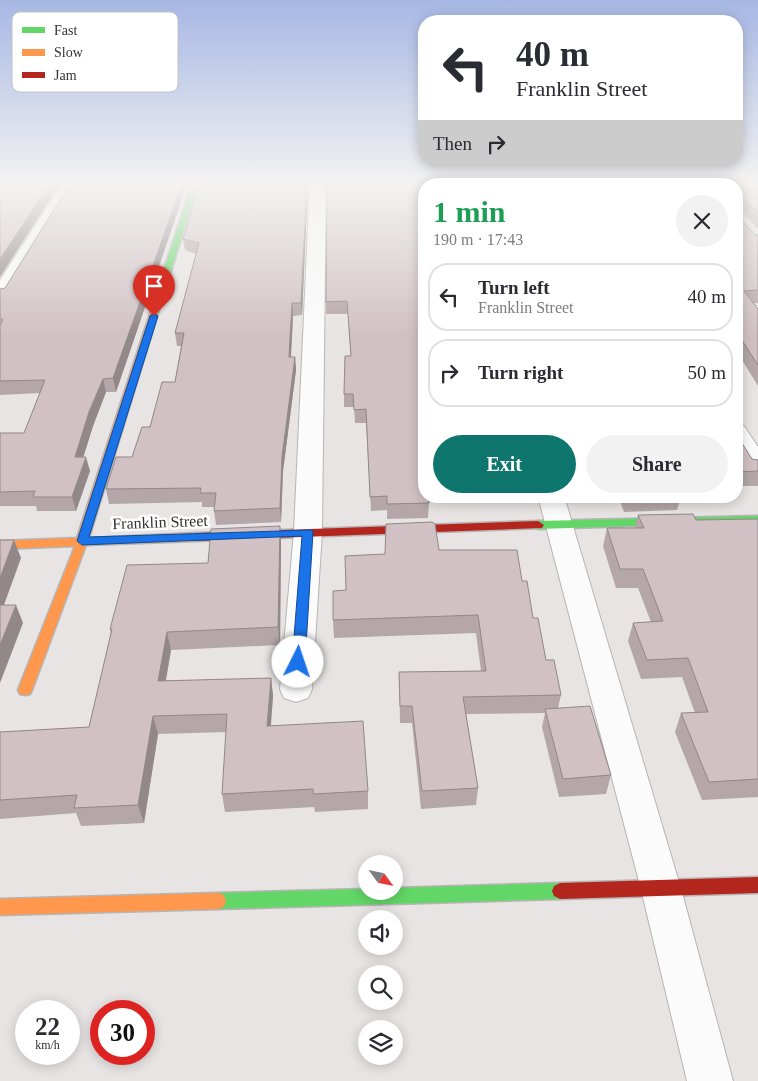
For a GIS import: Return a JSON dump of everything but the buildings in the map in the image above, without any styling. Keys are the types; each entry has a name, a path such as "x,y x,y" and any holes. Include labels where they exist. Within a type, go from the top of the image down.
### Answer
{"street":[{"path":"0,295 37,234"},
{"path":"25,690 82,541 179,234"},
{"path":"296,689 308,532 317,234"},
{"path":"743,442 758,467"},
{"path":"556,511 662,888 710,1081"},
{"name":"Franklin Street","path":"0,545 308,532 556,511 758,518"},
{"path":"0,907 758,885"}],"traffic: fast":[{"path":"158,300 179,234"},
{"path":"538,525 758,519"},
{"path":"218,901 560,891"}],"traffic: slow":[{"path":"25,690 82,541 158,300"},
{"path":"0,545 196,537"},
{"path":"0,907 218,901"}],"traffic: jam":[{"path":"196,537 538,525"},
{"path":"560,891 758,885"}],"route":[{"path":"154,316 82,541 308,532 298,662"}]}
